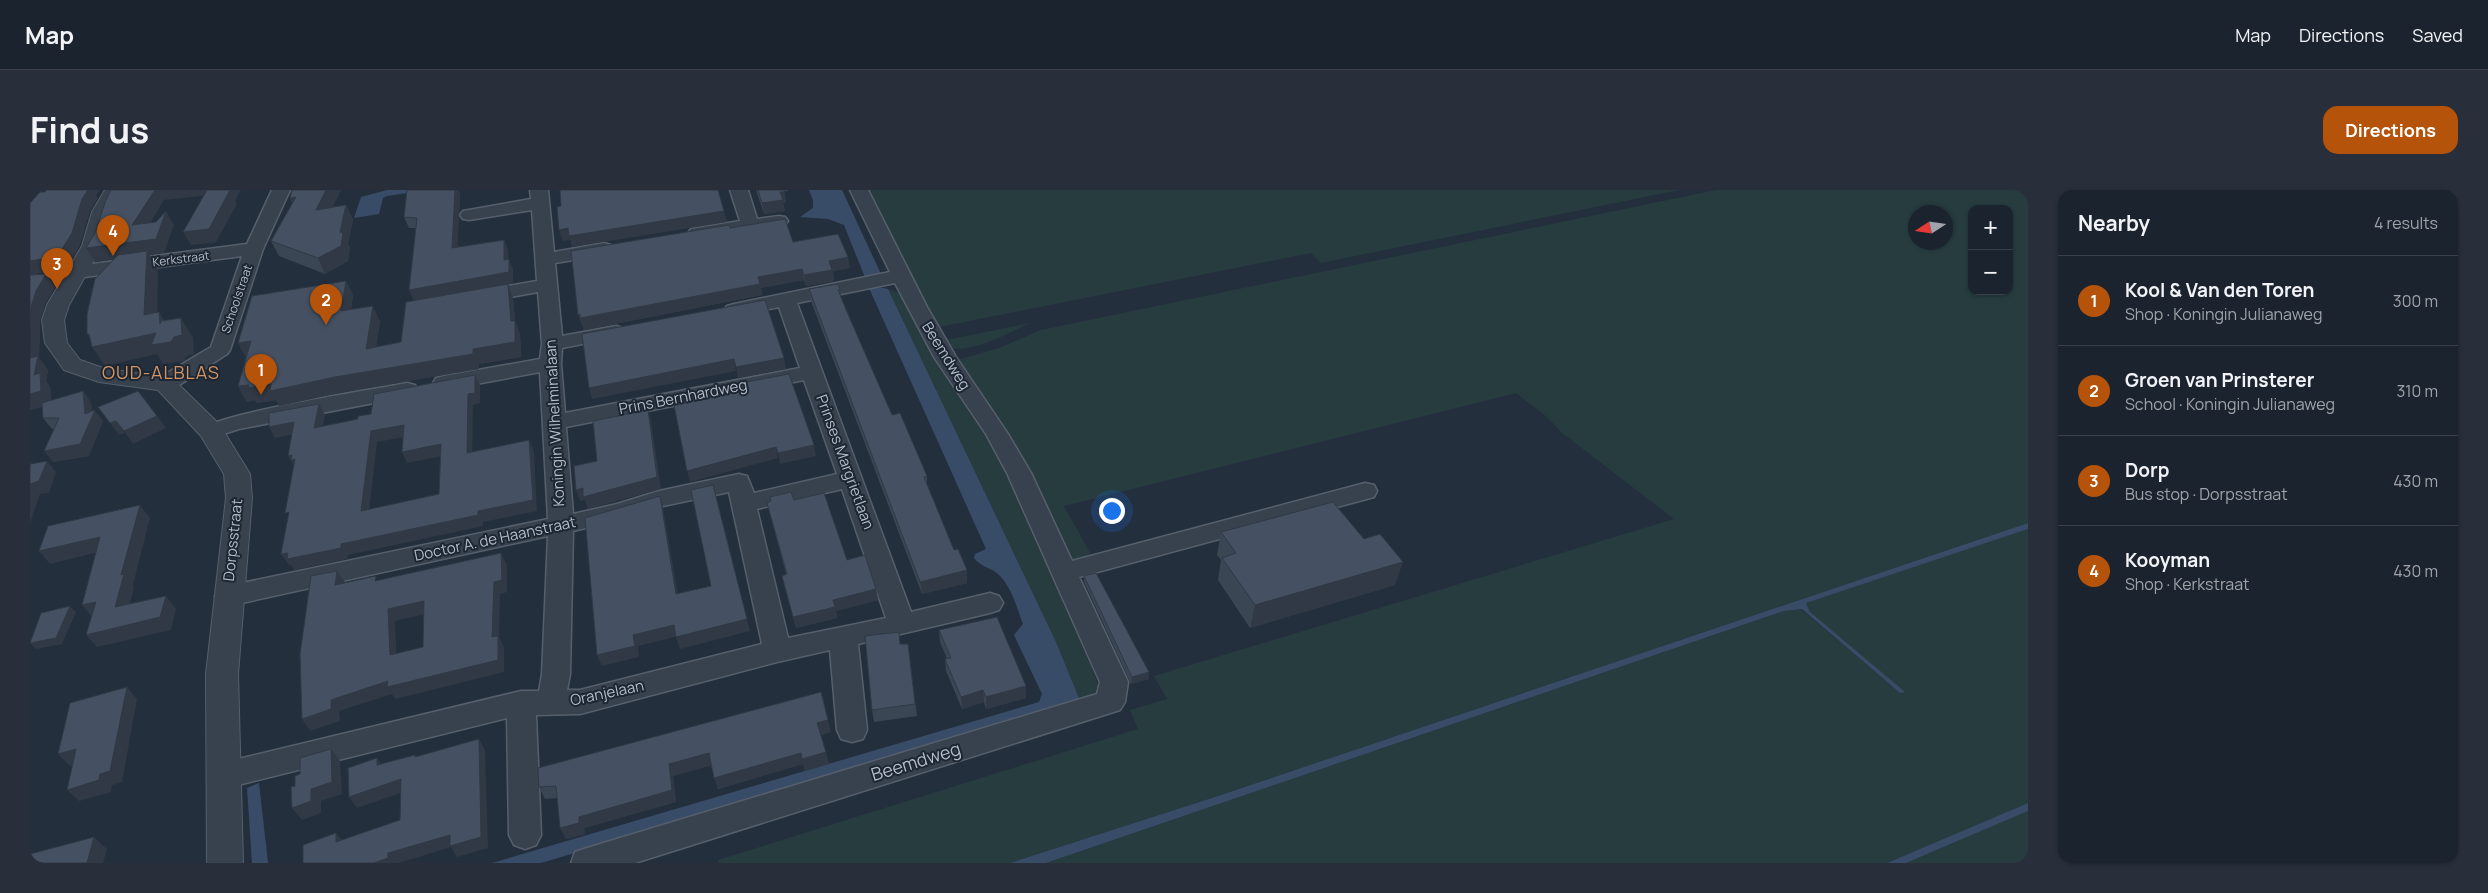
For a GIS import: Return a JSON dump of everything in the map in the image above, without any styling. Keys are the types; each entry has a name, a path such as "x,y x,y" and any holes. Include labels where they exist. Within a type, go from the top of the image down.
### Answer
{"street":[{"path":"114,190 102,212 92,246 66,276 53,320 56,343 64,357 72,365 84,371 165,384"},
{"name":"Schoolstraat","path":"165,384 220,350 254,249 281,190"},
{"path":"739,190 750,225"},
{"name":"Beemdweg","path":"587,863 1110,702 1114,682 1019,473 997,434 945,357 900,276 859,190"},
{"name":"Koningin Wilhelminalaan","path":"469,214 540,197 561,525 556,674 551,702"},
{"path":"681,236 779,221"},
{"path":"544,259 622,246"},
{"name":"Kerkstraat","path":"66,276 254,249"},
{"path":"718,313 900,276"},
{"path":"463,300 547,285"},
{"name":"Prinses Margrietlaan","path":"786,300 902,624"},
{"path":"212,431 234,423 551,354 630,329"},
{"name":"Prins Bernhardweg","path":"554,422 812,372"},
{"name":"Dorpsstraat","path":"165,384 212,431 237,474 239,498 228,596 222,674 222,776 225,863"},
{"path":"777,651 744,504 851,479"},
{"name":"Doctor A. de Haanstraat","path":"228,596 620,512 659,499 739,482 744,504"},
{"path":"1064,572 1365,491"},
{"name":"Oranjelaan","path":"222,776 520,702 580,702 777,651 902,624 990,602"},
{"path":"843,636 852,730"},
{"path":"520,702 525,835"}],"green space":[{"path":"862,190 1679,190 1321,263 1311,253 934,328"},
{"path":"1716,190 2028,190 2028,523 1218,796 1010,863 719,863 718,860 1138,729 1130,710 1167,699 1154,676 1674,519 1561,432 1547,417 1516,393 1064,506 1093,558 1070,562 957,360 999,348 1041,330"},
{"path":"888,289 897,292 904,298 919,331 992,436 1013,478 1033,531 1092,668 1100,691 1095,697 1081,703 1056,642"},
{"path":"1030,323 1000,338 967,348 945,348 941,341"},
{"path":"2028,529 2028,803 1887,863 1046,863 1784,611 1801,609 1900,693 1810,612 1805,603"},
{"path":"2028,811 2028,863 1906,863"}],"water":[{"path":"387,190 428,190 387,196 383,198 379,214 354,218 361,197"},
{"path":"809,190 842,190 881,274 866,280 844,225 828,219 800,217 813,208 813,200"},
{"path":"869,288 888,289 1056,642 1081,703 541,863 492,863 1039,702 1042,694 1014,635 1023,624 1016,604 1002,578 974,558 975,554 986,549"},
{"path":"2028,523 2028,529 1806,603 1810,612 1905,692 1900,693 1802,609 1784,611 1046,863 1010,863 1218,796"},
{"path":"259,783 268,863 252,863 247,788"},
{"path":"2028,803 2028,811 1906,863 1887,863"}],"building":[{"path":"46,190 88,190 82,199 72,233 57,257 30,261 30,203 40,192 45,192"},
{"path":"111,190 155,190 132,225 156,222 166,211 156,239 86,248 95,233"},
{"path":"207,190 230,190 209,229 183,232"},
{"path":"292,190 326,190 316,210 346,205 340,232 343,233 341,246 318,258 271,241 296,197 290,198"},
{"path":"407,190 455,190 452,248 504,240 504,260 509,259 509,272 409,290 417,218 404,217"},
{"path":"560,190 718,190 724,211 569,236 568,228 559,230 557,207 561,206"},
{"path":"758,190 784,190 785,192 780,192 783,200 762,203"},
{"path":"785,219 793,242 838,234 848,257 829,261 832,270 804,275 802,269 758,277 760,284 580,318 580,314 578,315 571,251 729,225 730,228"},
{"path":"147,251 144,315 159,312 160,324 161,321 181,318 182,335 174,337 171,342 151,345 156,333 92,347 89,334 87,334 87,314 95,279 118,255"},
{"path":"46,274 36,291 31,307 30,327 30,275"},
{"path":"346,281 341,311 373,306 366,349 401,342 406,302 508,284 511,321 515,321 515,342 473,349 473,354 335,377 270,391 271,384 248,388 249,385 238,386 251,341 238,343 252,296"},
{"path":"838,284 840,289 838,290 847,312 892,415 900,413 927,476 924,477 954,550 958,549 967,570 920,582 809,289"},
{"path":"765,300 784,358 736,367 734,359 589,388 582,334"},
{"path":"38,356 34,375 40,373 41,391 30,394 30,358"},
{"path":"789,374 814,445 778,453 776,447 687,471 674,405 743,391 741,383"},
{"path":"475,375 475,393 468,394 467,453 529,440 533,500 478,511 478,515 341,544 341,548 287,559 288,553 281,554 289,512 285,513 295,459 291,460 292,455 288,456 294,422 269,427 269,413 319,404 314,428 358,419 358,416 371,414 374,394","holes":["404,425 402,452 441,444 439,494 361,511 371,431"]},
{"path":"83,391 85,414 95,410 80,444 44,451 59,418 43,418 42,403"},
{"path":"138,391 157,416 124,431 116,421 110,423 98,407"},
{"path":"648,410 657,477 583,497 583,488 576,490 574,466 597,461 593,421"},
{"path":"47,461 39,481 30,484 30,464"},
{"path":"713,485 747,619 676,637 674,625 633,635 635,646 597,655 585,518 660,496 676,594 711,586 691,490"},
{"path":"791,492 794,500 824,493 847,560 865,555 876,589 833,600 835,607 793,617 782,576 787,574 767,503 771,501 770,497"},
{"path":"1333,502 1364,539 1380,534 1403,562 1255,605 1222,558 1236,553 1221,532"},
{"path":"140,505 121,575 124,574 115,607 166,596 160,617 86,635 96,602 82,605 100,537 39,551 48,526"},
{"path":"501,553 502,580 494,582 492,637 498,636 498,660 387,687 388,681 331,700 331,709 302,719 300,654 311,576 337,571 335,585 376,576 375,581","holes":["424,601 423,647 390,655 388,609"]},
{"path":"1096,573 1149,672 1132,677 1084,576"},
{"path":"70,606 56,638 30,643 41,613"},
{"path":"997,617 1026,686 986,697 983,690 961,697 945,659 951,658 939,630"},
{"path":"899,632 900,644 908,644 915,704 872,710 865,636"},
{"path":"127,687 110,771 100,774 99,780 67,790 76,749 58,754 70,703"},
{"path":"821,692 828,720 817,723 826,752 802,759 801,753 714,778 709,753 669,764 672,790 579,817 579,823 560,828 556,786 539,787 538,768"},
{"path":"479,739 481,837 450,846 450,835 388,853 388,858 374,863 303,863 303,845 336,833 336,842 400,820 401,779 349,797 348,768 377,758 377,765 415,755 415,757"},
{"path":"331,749 332,782 311,789 311,801 292,808 291,787 295,786 295,776 300,774 300,758"},
{"path":"94,837 87,863 30,863 30,854"}],"place":[{"name":"Kooyman","path":"113,256"},
{"name":"Dorp","path":"57,289"},
{"name":"Groen van Prinsterer","path":"326,325"},
{"name":"Kool & Van den Toren","path":"261,395"}],"district":[{"name":"OUD-ALBLAS","path":"161,373"}]}
